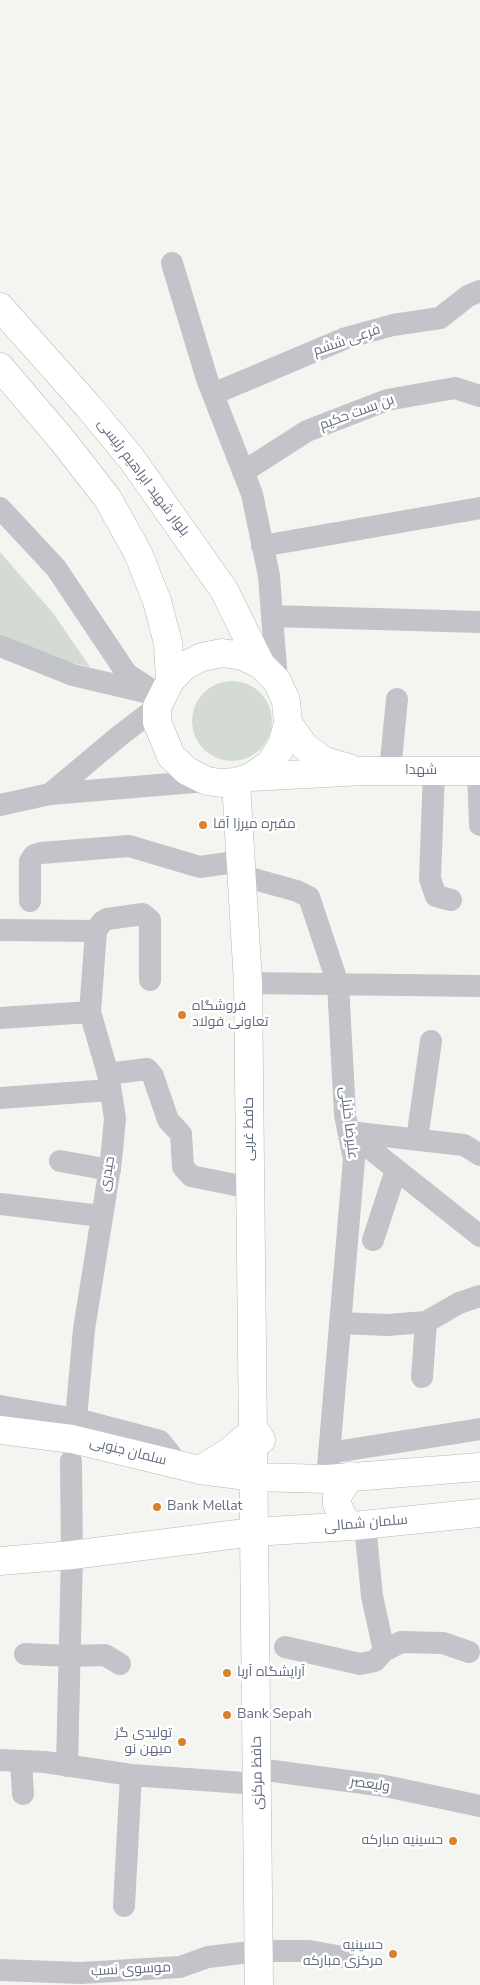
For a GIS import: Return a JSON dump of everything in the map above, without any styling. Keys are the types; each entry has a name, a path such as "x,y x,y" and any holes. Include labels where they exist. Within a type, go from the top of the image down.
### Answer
{"main road":[{"name":"بلوار شهید ابراهیم رئیسی","path":"0,306 131,458 224,590 269,673"},
{"path":"0,367 63,441 108,500 138,553 162,618 168,643 159,729 171,756 187,771 207,781 363,771"},
{"path":"163,695 184,666 202,656 216,654 243,656 269,673 286,701 288,723 282,745 270,764 243,779"},
{"path":"288,723 304,746 324,762 363,771"},
{"name":"شهدا","path":"363,771 479,771"},
{"name":"حافظ غربی","path":"243,779 242,868 248,982 255,1477"},
{"name":"سلمان جنوبی","path":"0,1430 72,1439 190,1468 255,1477"},
{"path":"190,1468 229,1452 255,1430 273,1457 290,1469 329,1472"},
{"path":"255,1477 329,1472 480,1467"},
{"path":"329,1472 337,1496 337,1504 344,1520 359,1525"},
{"name":"حافظ مرکزی","path":"255,1477 252,1532 258,1776 259,1985"},
{"name":"سلمان شمالی","path":"252,1532 359,1525 480,1513"},
{"path":"0,1561 252,1532"}],"street":[{"path":"172,263 213,394 252,494 268,576 272,616 269,673"},
{"name":"فرعی ششم","path":"213,394 346,338 393,325 440,318 468,296 480,291"},
{"name":"بن بست حکیم","path":"243,472 307,431 387,400 455,388 480,396"},
{"path":"0,508 56,568 127,674 163,695"},
{"path":"262,546 480,508"},
{"path":"272,616 480,622"},
{"path":"0,646 73,675 163,695"},
{"path":"50,794 118,737 163,695"},
{"path":"390,771 397,699"},
{"path":"434,771 430,879 436,896 452,900"},
{"path":"479,771 480,825"},
{"path":"0,805 50,794 207,781"},
{"path":"30,901 30,861 34,855 129,846 200,867 242,868"},
{"name":"علیرضا خلیلی","path":"242,868 310,897 338,984 344,1106 354,1159 329,1472"},
{"path":"0,930 96,931 107,919 143,914 150,920 150,980"},
{"name":"حیدری","path":"76,1419 84,1329 110,1170 115,1118 90,1012 96,931"},
{"path":"248,982 480,986"},
{"path":"0,1018 90,1012"},
{"path":"417,1139 431,1041"},
{"path":"0,1098 108,1082 147,1069 152,1076 168,1120 181,1134 183,1167 191,1176 250,1188"},
{"path":"349,1132 464,1145 480,1155"},
{"path":"349,1132 480,1236"},
{"path":"60,1161 110,1170"},
{"path":"373,1240 396,1170"},
{"path":"0,1204 101,1216"},
{"path":"340,1323 387,1325 426,1322 459,1303 480,1296"},
{"path":"422,1377 426,1322"},
{"path":"0,1406 76,1419 160,1441 190,1468"},
{"path":"329,1472 480,1429"},
{"path":"67,1766 72,1554 70,1461"},
{"path":"359,1525 384,1651"},
{"path":"285,1647 360,1664 375,1661 384,1651 401,1642 443,1644 468,1652"},
{"path":"24,1654 105,1655 120,1664"},
{"path":"11,1761 23,1794"},
{"name":"ولیعصر","path":"11,1761 67,1766 131,1775 258,1776 385,1786 480,1806"},
{"path":"124,1906 131,1775"},
{"name":"موسوی نسب","path":"0,1970 81,1973 180,1968 208,1957 259,1951 309,1951 343,1957"}],"shaded area":[{"path":"0,552 53,613 90,667 60,660 0,636"},
{"path":"232,681 247,684 260,693 269,706 272,721 269,736 260,749 247,758 232,761 217,758 204,749 195,736 192,721 195,706 204,693 217,684"}],"place":[{"name":"مقبره میرزا آقا","path":"203,825"},
{"name":"فروشگاه تعاونی فولاد","path":"182,1015"},
{"name":"Bank Mellat","path":"157,1507"},
{"name":"آرایشگاه آریا","path":"227,1673"},
{"name":"Bank Sepah","path":"227,1715"},
{"name":"تولیدی گز میهن نو","path":"182,1742"},
{"name":"حسینیه مبارکه","path":"453,1841"},
{"name":"حسینیه مرکزی مبارکه","path":"393,1954"}]}
